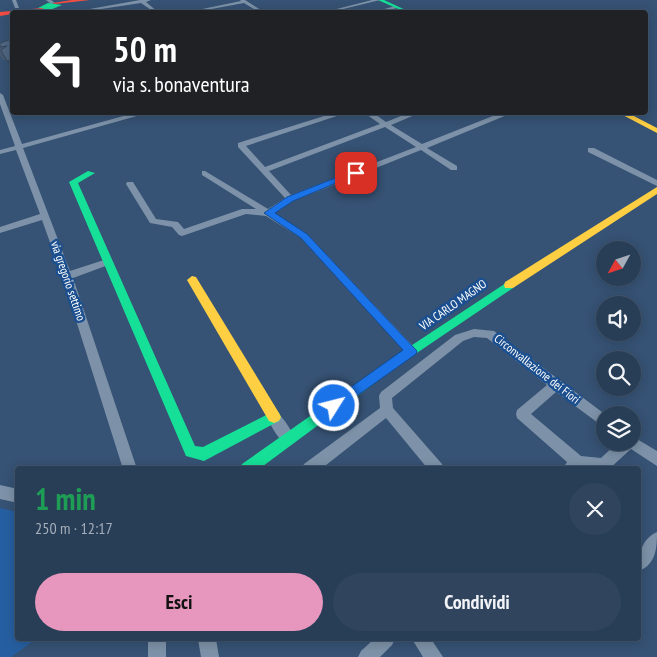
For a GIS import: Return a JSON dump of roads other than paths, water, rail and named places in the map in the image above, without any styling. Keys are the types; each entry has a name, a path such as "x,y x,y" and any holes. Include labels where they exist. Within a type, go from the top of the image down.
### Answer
{"street":[{"path":"14,0 20,9"},
{"path":"87,10 149,0"},
{"path":"354,0 362,4"},
{"path":"335,10 379,0 403,10"},
{"path":"16,10 85,1"},
{"path":"142,1 153,10"},
{"path":"200,10 243,1 259,10"},
{"path":"384,10 395,7"},
{"name":"via gregorio settimo","path":"0,95 8,108 19,147 67,276 129,466"},
{"path":"0,152 137,115"},
{"path":"290,199 241,145 336,115"},
{"path":"371,115 454,168"},
{"path":"263,170 411,115"},
{"path":"130,184 153,221 175,224 182,233 245,211 268,213 290,199 503,115"},
{"path":"626,115 657,131"},
{"path":"591,150 657,183"},
{"path":"91,173 73,182 191,451 204,454 274,418"},
{"path":"205,173 304,236 411,351"},
{"name":"VIA CARLO MAGNO","path":"264,464 288,439 411,351 576,239 657,190"},
{"path":"0,230 44,216"},
{"path":"67,276 107,262"},
{"path":"192,280 288,439"},
{"name":"Circonvallazione dei Fiori","path":"387,410 385,396 458,338 474,333 490,334 596,415"},
{"path":"433,336 447,346"},
{"path":"557,384 522,414 574,465"},
{"path":"313,466 387,410 435,466"},
{"path":"641,448 657,459"},
{"path":"597,466 606,464 619,451"},
{"path":"0,492 15,495"},
{"path":"641,561 657,540"},
{"path":"157,641 157,657"},
{"path":"208,641 210,657"},
{"path":"367,657 384,641"},
{"path":"422,641 434,657"}]}
